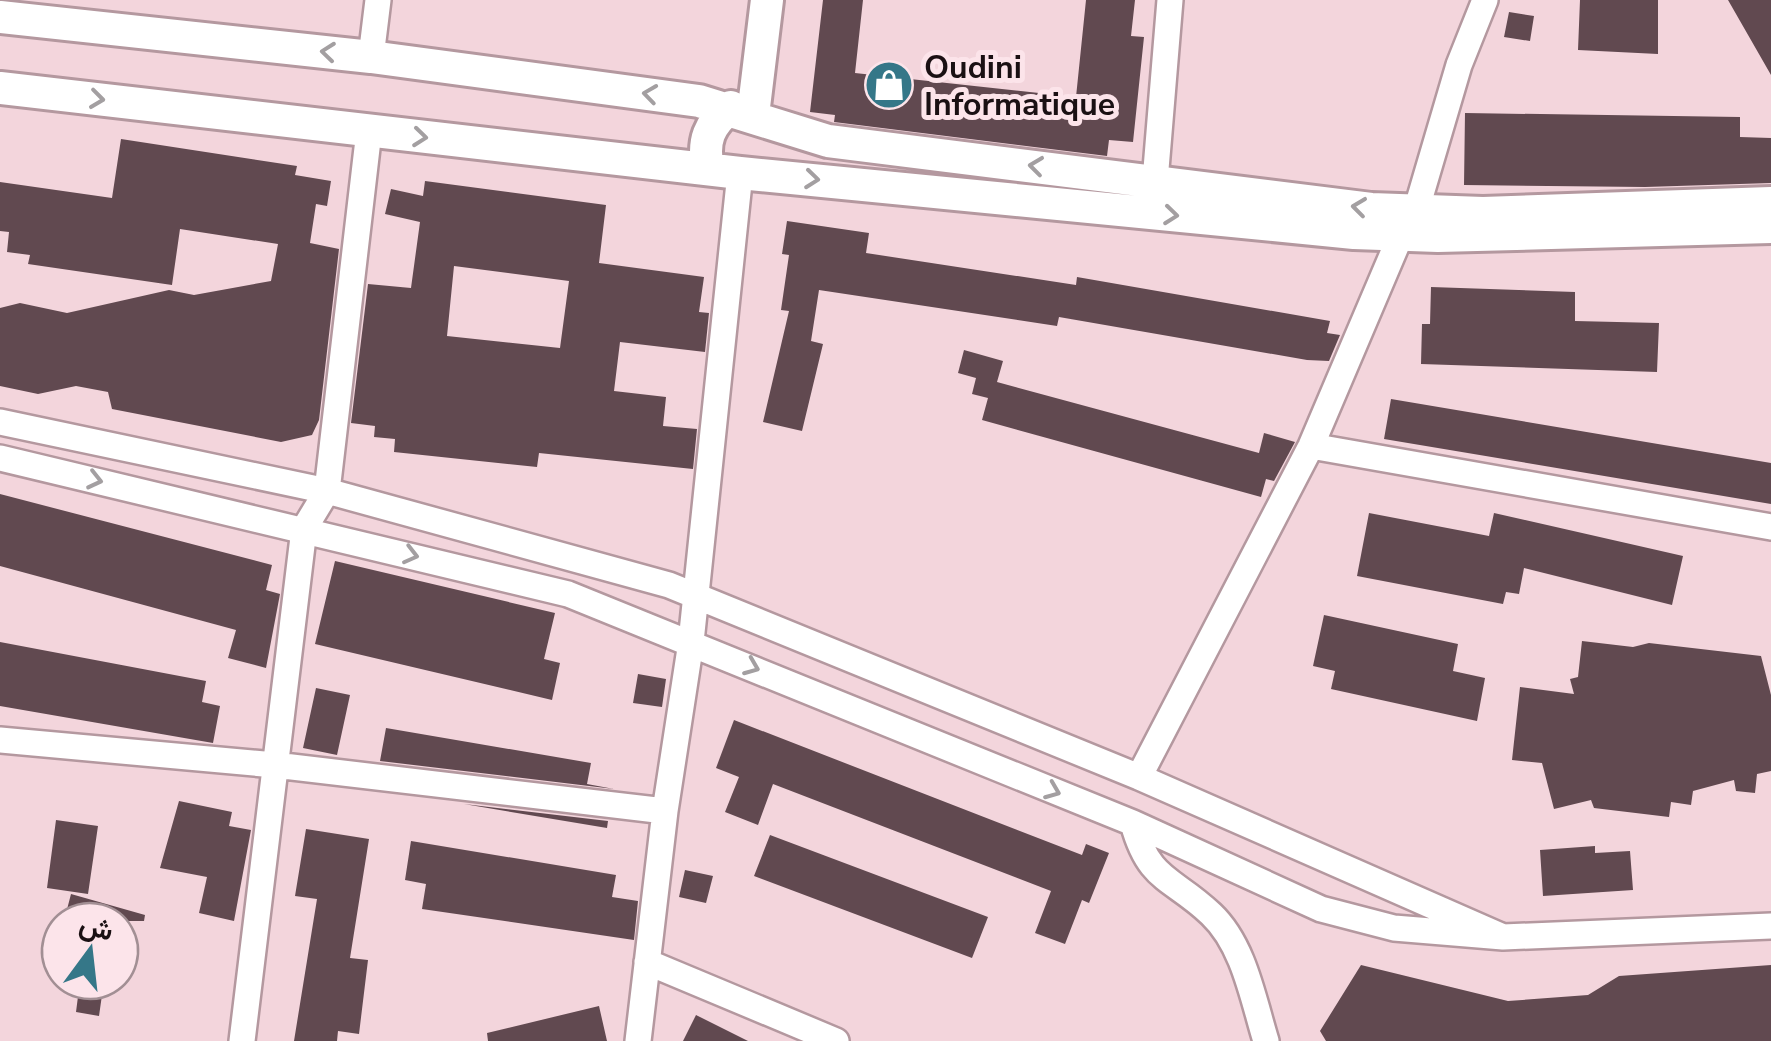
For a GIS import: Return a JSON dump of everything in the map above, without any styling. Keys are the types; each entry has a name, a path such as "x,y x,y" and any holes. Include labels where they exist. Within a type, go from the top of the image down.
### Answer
{"street":[{"path":"371,57 378,0"},
{"path":"735,172 770,150 752,115 767,0"},
{"path":"1156,180 1170,0"},
{"path":"1139,777 1312,446 1408,224 1458,65 1484,0"},
{"path":"1,28 371,57 752,115 828,141 1156,180 1408,224 1483,213 1771,203"},
{"path":"0,88 735,172 1408,224 1771,227"},
{"path":"735,172 704,151 708,134 752,115"},
{"path":"242,1041 304,528 327,491 369,131"},
{"path":"638,1041 665,810 691,642 735,172"},
{"path":"0,422 327,491 693,594 1139,777 1502,937"},
{"path":"1312,446 1771,527"},
{"path":"0,458 568,594 1132,824 1321,908 1394,928 1502,937 1771,926"},
{"path":"0,740 275,765 665,810"},
{"path":"1132,824 1141,854 1164,880 1212,915 1232,944 1266,1041"},
{"path":"647,962 836,1041"}],"building":[{"name":"Oudini Informatique","path":"823,0 863,0 855,73 1076,97 1086,0 1135,0 1131,36 1144,37 1133,142 1109,140 1107,156 834,122 835,115 810,112"},
{"path":"1580,0 1658,0 1658,54 1578,50"},
{"path":"1728,0 1771,0 1771,75"},
{"path":"1509,12 1534,16 1530,41 1504,37"},
{"path":"1465,113 1740,117 1740,137 1771,138 1771,183 1645,187 1464,185"},
{"path":"121,139 297,166 295,175 331,181 327,206 316,204 310,243 339,249 319,420 312,435 281,442 112,409 108,392 76,386 38,394 0,386 0,308 20,303 67,313 169,290 194,295 271,281 278,244 180,229 172,285 28,264 30,255 7,252 9,232 0,231 0,182 112,198"},
{"path":"425,181 606,205 599,263 704,277 699,312 709,313 705,352 620,342 614,391 666,397 663,426 697,429 693,469 539,453 537,467 394,452 395,439 374,437 375,426 351,423 368,284 411,288 420,222 385,214 391,189 423,196","holes":["454,266 569,281 560,348 447,336"]},
{"path":"787,221 869,233 866,253 1076,285 1077,277 1330,321 1327,333 1340,335 1329,361 1307,360 1059,317 1057,326 819,290 811,341 823,344 802,431 763,422 789,311 781,310 789,255 782,254"},
{"path":"1431,287 1575,292 1575,321 1659,323 1657,372 1421,364 1422,324 1430,324"},
{"path":"964,350 1003,361 997,382 1259,453 1264,433 1295,442 1274,481 1266,479 1261,497 982,420 988,398 972,394 976,378 958,373"},
{"path":"1391,399 1771,463 1771,504 1384,439"},
{"path":"0,494 272,565 266,590 280,594 266,668 228,658 236,630 0,566"},
{"path":"1369,513 1489,536 1494,513 1683,556 1672,605 1524,568 1519,594 1506,592 1503,604 1357,576"},
{"path":"335,561 555,613 544,659 560,663 552,700 315,644"},
{"path":"1324,615 1458,644 1453,671 1485,678 1477,721 1331,689 1335,671 1313,666"},
{"path":"1582,641 1633,647 1649,643 1761,656 1771,695 1771,771 1757,774 1755,793 1736,791 1734,780 1693,791 1691,805 1671,802 1669,817 1594,808 1591,800 1554,809 1542,763 1512,760 1520,687 1574,694 1570,679 1578,677"},
{"path":"0,642 206,681 202,702 220,706 213,743 0,706"},
{"path":"638,674 666,679 662,707 633,703"},
{"path":"316,688 350,695 337,755 303,748"},
{"path":"734,720 1082,855 1086,844 1109,853 1089,903 1082,900 1065,944 1035,933 1051,891 773,784 758,825 725,812 739,777 716,768"},
{"path":"386,728 591,763 587,784 614,789 380,761"},
{"path":"179,801 232,812 229,826 251,830 234,921 199,913 207,877 160,868"},
{"path":"464,804 608,821 607,828"},
{"path":"56,820 98,826 88,894 47,888"},
{"path":"306,829 369,839 350,958 368,960 359,1034 338,1031 337,1041 294,1041 317,899 295,896"},
{"path":"770,835 988,917 972,958 754,876"},
{"path":"411,841 616,875 612,897 638,901 634,940 422,909 426,884 405,880"},
{"path":"1595,846 1595,853 1630,851 1633,890 1543,896 1540,850"},
{"path":"685,870 713,876 706,903 679,897"},
{"path":"71,894 96,901 69,901"},
{"path":"1361,965 1508,1001 1588,995 1619,976 1771,965 1771,1041 1326,1041 1320,1031"},
{"path":"77,1001 101,1001 99,1016 76,1012"},
{"path":"599,1006 607,1041 488,1041 487,1033"},
{"path":"696,1015 748,1041 683,1041"}],"place":[{"name":"Oudini Informatique","path":"889,85"}]}
